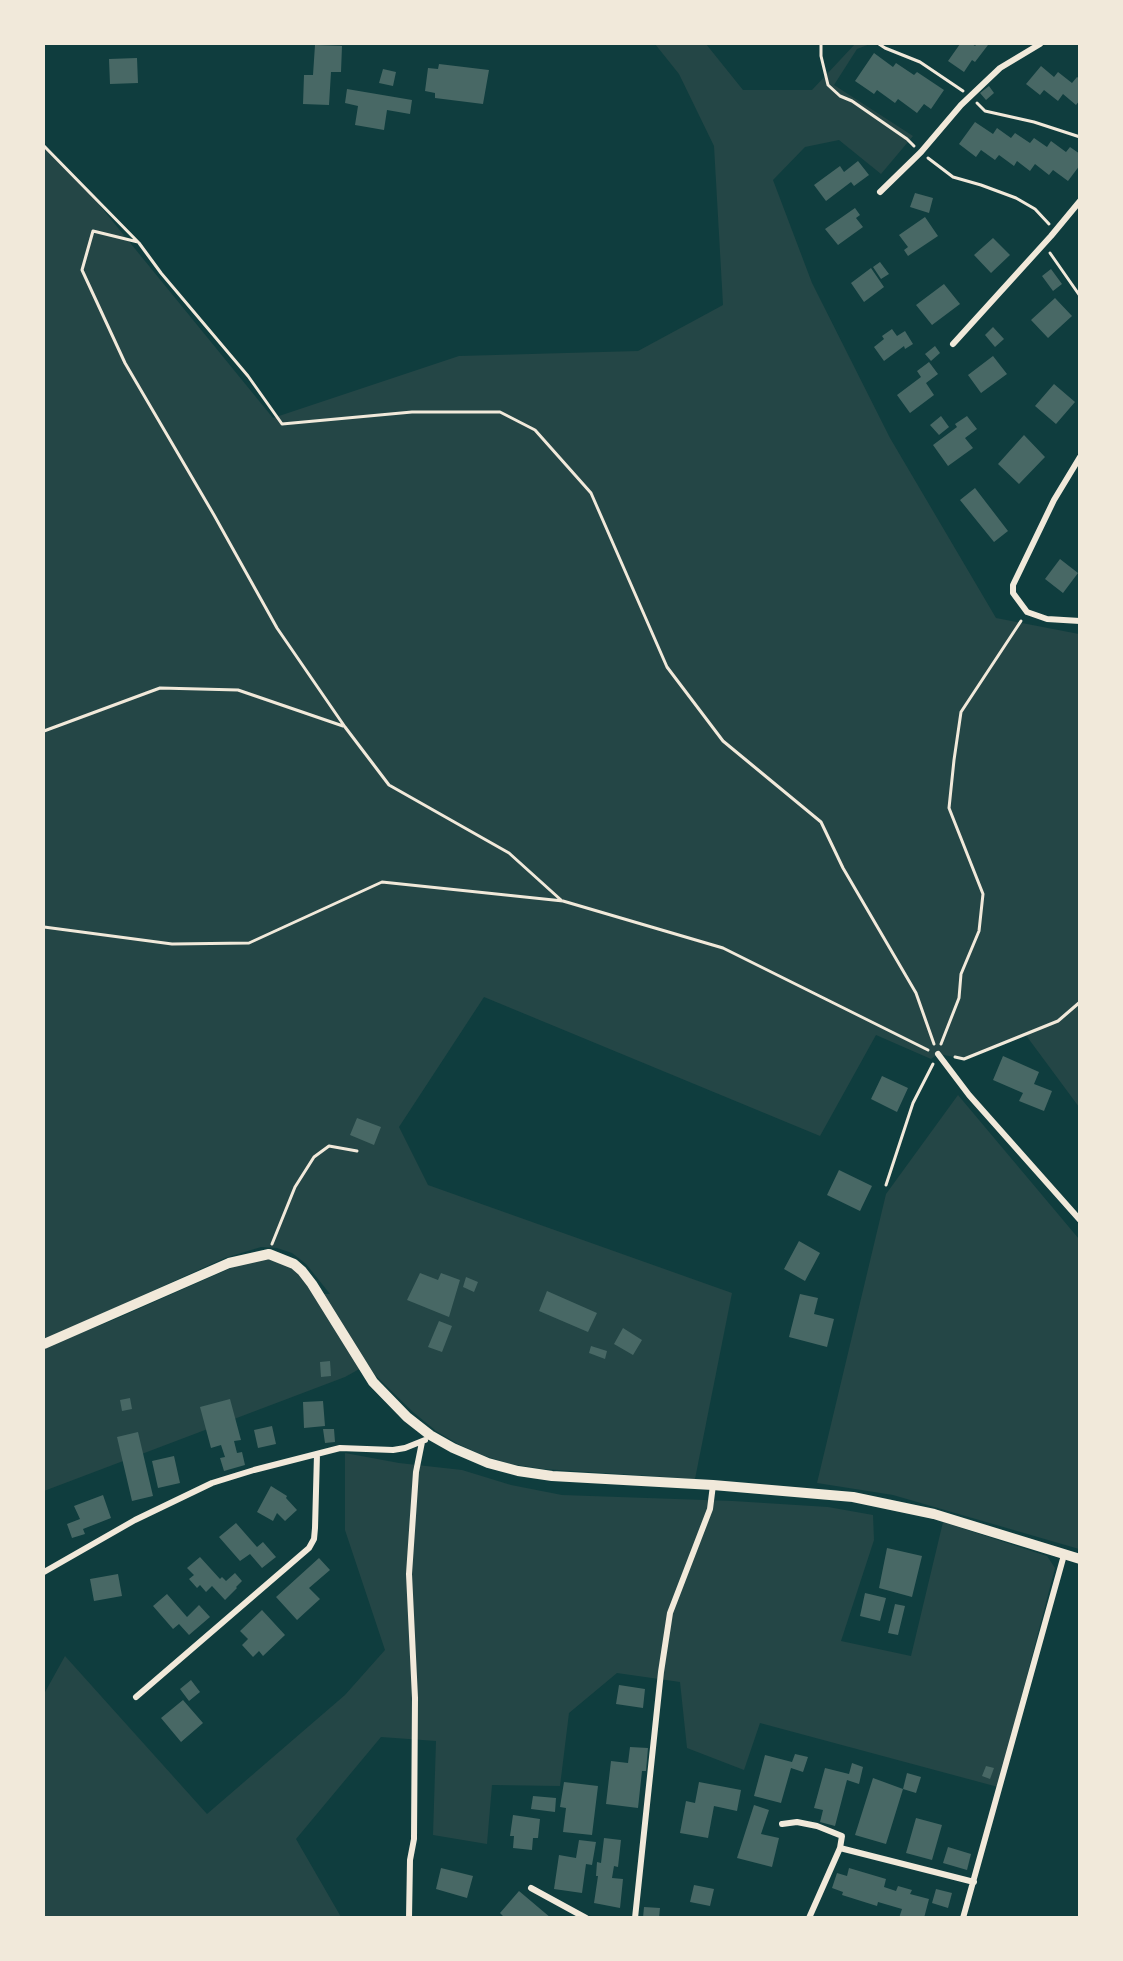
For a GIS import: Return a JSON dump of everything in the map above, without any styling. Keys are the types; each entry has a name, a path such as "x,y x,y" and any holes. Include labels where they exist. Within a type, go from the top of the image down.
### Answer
{"street":[{"path":"880,192 921,152 970,96 1000,68 1040,44"},
{"path":"953,344 1080,201"},
{"path":"1080,457 1054,500 1013,585 1013,593 1027,612 1047,619 1080,621"},
{"path":"938,1054 969,1095 1080,1220"},
{"path":"44,1344 229,1263 268,1254 294,1264 302,1270 373,1382 426,1439 488,1463 518,1471 552,1476 822,1494 910,1508 1080,1559"},
{"path":"44,1572 77,1551 135,1520 212,1483 340,1448 393,1450 405,1448 426,1439"},
{"path":"409,1917 410,1860 414,1839 415,1698 409,1574 416,1472 426,1439"},
{"path":"136,1697 309,1548 314,1539 315,1528 317,1454"},
{"path":"635,1917 661,1672 670,1613 710,1509 713,1485"},
{"path":"963,1917 1064,1555"},
{"path":"782,1824 797,1822 817,1826 842,1836 840,1848 809,1917"},
{"path":"840,1848 974,1882"},
{"path":"531,1888 586,1917"}],"path":[{"path":"821,44 821,56 828,85 840,96 852,101 907,139"},
{"path":"879,44 920,62 970,96 985,111 1034,122 1080,137"},
{"path":"44,146 139,243 161,273 248,376 282,424 412,412 500,412 535,430 591,493 667,667 723,741 821,822 843,868 916,993 938,1054"},
{"path":"921,152 953,177 1016,198 1035,209 1054,232"},
{"path":"139,243 93,231 82,270 125,363 214,514 277,628 345,727 389,785 509,853 563,901"},
{"path":"1044,244 1080,296"},
{"path":"886,1185 913,1103 938,1054 959,998 961,974 979,931 983,894 949,808 961,712 1027,612"},
{"path":"44,731 160,688 238,690 345,727"},
{"path":"44,927 172,944 249,943 382,882 563,901 723,948 938,1054 964,1059 1058,1021 1080,1002"},
{"path":"268,1254 295,1187 314,1157 329,1146 357,1151"}],"shaded area":[{"path":"655,44 706,44 743,90 812,90 855,44 870,44 857,49 834,85 913,136 881,174 839,140 805,147 773,180 812,283 890,438 996,618 1079,634 1079,1107 1025,1034 965,1059 938,1054 931,1059 876,1035 820,1136 484,997 399,1127 428,1185 732,1293 695,1479 543,1469 510,1464 458,1444 436,1431 413,1412 375,1375 328,1305 363,1367 345,1377 44,1491 44,1348 240,1264 267,1259 292,1266 320,1294 330,1294 306,1264 292,1253 277,1248 261,1247 225,1258 44,1340 44,146 83,185 273,418 459,356 638,351 723,305 714,146 679,74"},
{"path":"958,1095 1079,1239 1079,1549 893,1495 817,1483 886,1194"},
{"path":"345,1453 399,1463 462,1470 511,1485 562,1495 828,1507 873,1515 874,1540 841,1641 911,1656 943,1522 1047,1556 1055,1568 998,1787 760,1723 744,1770 687,1748 680,1682 617,1673 569,1713 560,1786 492,1785 487,1844 433,1835 436,1741 381,1737 296,1839 341,1917 44,1918 44,1694 65,1656 207,1814 345,1695 385,1650 345,1530"}],"building":[{"path":"960,44 988,45 975,62 972,60 964,72 948,61"},
{"path":"315,45 342,46 341,72 331,72 329,105 303,104 304,75 313,75"},
{"path":"874,53 893,67 896,63 914,75 917,72 944,90 931,109 924,104 917,113 898,99 895,103 877,90 874,94 855,81"},
{"path":"137,58 138,83 110,84 109,59"},
{"path":"439,64 489,70 483,104 435,98 435,93 425,91 428,68 438,69"},
{"path":"1041,66 1054,77 1058,72 1072,83 1077,77 1080,79 1080,100 1076,105 1063,94 1058,101 1044,90 1040,95 1026,84"},
{"path":"383,69 396,72 393,86 379,83"},
{"path":"989,86 994,93 986,100 980,93"},
{"path":"347,89 412,100 410,114 387,110 384,130 355,125 358,106 345,103"},
{"path":"975,122 993,134 997,128 1011,138 1015,133 1030,143 1034,138 1047,147 1051,141 1066,152 1070,147 1080,154 1080,165 1068,181 1053,170 1049,175 1035,164 1030,171 1017,161 1014,166 999,155 995,160 981,150 976,157 959,144"},
{"path":"858,161 869,175 854,186 851,182 826,201 814,185 840,166 844,172"},
{"path":"915,193 933,198 929,213 910,207"},
{"path":"855,208 860,215 856,218 863,227 838,245 825,229"},
{"path":"925,217 938,236 908,256 904,250 908,247 899,235"},
{"path":"993,238 1010,255 991,273 974,255"},
{"path":"880,262 889,274 881,279 873,267"},
{"path":"871,268 884,287 864,302 851,283"},
{"path":"1051,269 1062,284 1053,291 1042,276"},
{"path":"944,284 960,304 932,325 916,305"},
{"path":"1055,298 1072,316 1048,338 1031,320"},
{"path":"993,327 1004,339 995,347 985,335"},
{"path":"892,329 897,336 905,331 913,344 905,349 904,346 884,361 874,347 884,339 882,336"},
{"path":"935,346 940,353 931,361 925,354"},
{"path":"993,356 1007,374 981,393 968,375"},
{"path":"929,362 938,374 926,383 934,395 910,413 897,395 921,377 917,371"},
{"path":"1054,384 1075,402 1056,424 1035,406"},
{"path":"941,416 949,427 939,435 930,425"},
{"path":"967,416 977,429 965,438 973,448 948,466 933,445 957,427 955,424"},
{"path":"1024,435 1045,457 1019,484 998,464"},
{"path":"975,488 1008,531 994,542 960,500"},
{"path":"1060,559 1078,573 1063,593 1045,579"},
{"path":"1003,1056 1039,1072 1034,1084 1052,1091 1044,1111 1019,1101 1023,1093 993,1080"},
{"path":"882,1076 908,1088 897,1112 871,1099"},
{"path":"357,1118 381,1127 374,1145 350,1135"},
{"path":"839,1170 872,1186 860,1211 827,1195"},
{"path":"799,1241 820,1253 805,1281 784,1269"},
{"path":"420,1273 438,1280 441,1273 460,1280 449,1317 407,1300"},
{"path":"466,1277 478,1282 474,1292 463,1287"},
{"path":"547,1291 597,1313 588,1332 539,1311"},
{"path":"800,1294 818,1298 814,1314 834,1319 827,1347 789,1337"},
{"path":"439,1321 452,1326 442,1352 428,1347"},
{"path":"623,1328 642,1340 633,1355 614,1344"},
{"path":"591,1346 607,1351 605,1359 589,1353"},
{"path":"330,1361 331,1376 321,1377 320,1362"},
{"path":"130,1398 132,1409 122,1411 120,1400"},
{"path":"230,1399 241,1440 234,1441 237,1453 242,1452 245,1465 224,1471 220,1458 225,1457 221,1445 211,1448 200,1407"},
{"path":"323,1401 325,1426 304,1428 303,1402"},
{"path":"272,1426 276,1444 258,1448 254,1430"},
{"path":"323,1429 334,1429 335,1442 325,1443"},
{"path":"138,1432 153,1496 132,1501 117,1437"},
{"path":"174,1456 180,1483 158,1488 152,1461"},
{"path":"271,1486 287,1496 286,1498 297,1510 285,1521 277,1513 273,1521 257,1512"},
{"path":"103,1495 111,1518 83,1529 85,1534 72,1538 67,1524 80,1519 74,1506"},
{"path":"236,1523 257,1547 263,1542 276,1557 262,1568 250,1554 240,1561 219,1537"},
{"path":"887,1548 922,1556 912,1597 879,1588"},
{"path":"200,1557 220,1579 222,1577 226,1581 235,1573 242,1581 225,1600 212,1586 206,1592 200,1585 197,1588 189,1579 194,1575 187,1568"},
{"path":"319,1558 330,1570 309,1588 320,1599 297,1620 276,1597"},
{"path":"118,1574 122,1596 94,1601 90,1579"},
{"path":"865,1593 886,1598 880,1621 860,1616"},
{"path":"167,1594 187,1617 199,1605 210,1617 189,1635 179,1624 173,1629 153,1606"},
{"path":"895,1604 905,1606 898,1635 888,1633"},
{"path":"262,1610 285,1635 263,1656 259,1651 253,1657 242,1645 248,1639 240,1631"},
{"path":"191,1680 200,1692 189,1701 180,1689"},
{"path":"619,1685 645,1689 643,1708 616,1704"},
{"path":"183,1700 203,1723 181,1742 161,1718"},
{"path":"630,1747 648,1748 646,1771 642,1771 638,1808 606,1804 611,1761 628,1763"},
{"path":"795,1754 808,1757 803,1772 791,1768 781,1803 754,1796 765,1755 792,1762"},
{"path":"852,1763 863,1767 859,1784 847,1780 835,1826 820,1822 823,1810 814,1808 825,1768 849,1774"},
{"path":"986,1766 994,1768 990,1779 982,1776"},
{"path":"907,1773 921,1777 916,1793 903,1789"},
{"path":"873,1778 903,1789 886,1844 855,1835"},
{"path":"564,1782 598,1786 592,1835 563,1832 566,1808 560,1807"},
{"path":"699,1782 741,1790 737,1811 714,1806 708,1838 680,1833 686,1801 695,1803"},
{"path":"533,1796 556,1798 555,1812 531,1809"},
{"path":"754,1805 769,1810 761,1834 779,1838 772,1867 737,1858"},
{"path":"513,1815 540,1819 538,1838 533,1838 532,1850 513,1848 514,1836 510,1836"},
{"path":"916,1818 942,1825 932,1860 906,1853"},
{"path":"604,1838 621,1840 618,1867 614,1866 612,1878 623,1879 620,1908 594,1903 598,1876 596,1876 597,1862 601,1863"},
{"path":"579,1840 596,1842 592,1865 586,1864 582,1893 554,1889 559,1855 576,1858"},
{"path":"948,1847 971,1854 967,1870 943,1863"},
{"path":"441,1868 473,1876 467,1898 436,1889"},
{"path":"849,1868 886,1879 884,1887 896,1891 898,1886 912,1890 910,1894 929,1899 924,1918 899,1918 902,1909 878,1902 877,1906 842,1895 843,1892 832,1888 837,1873 847,1876"},
{"path":"694,1885 714,1889 710,1906 690,1902"},
{"path":"936,1889 952,1893 948,1908 932,1903"},
{"path":"519,1891 551,1918 505,1918 500,1913"},
{"path":"644,1907 660,1908 659,1918 643,1918"}]}
